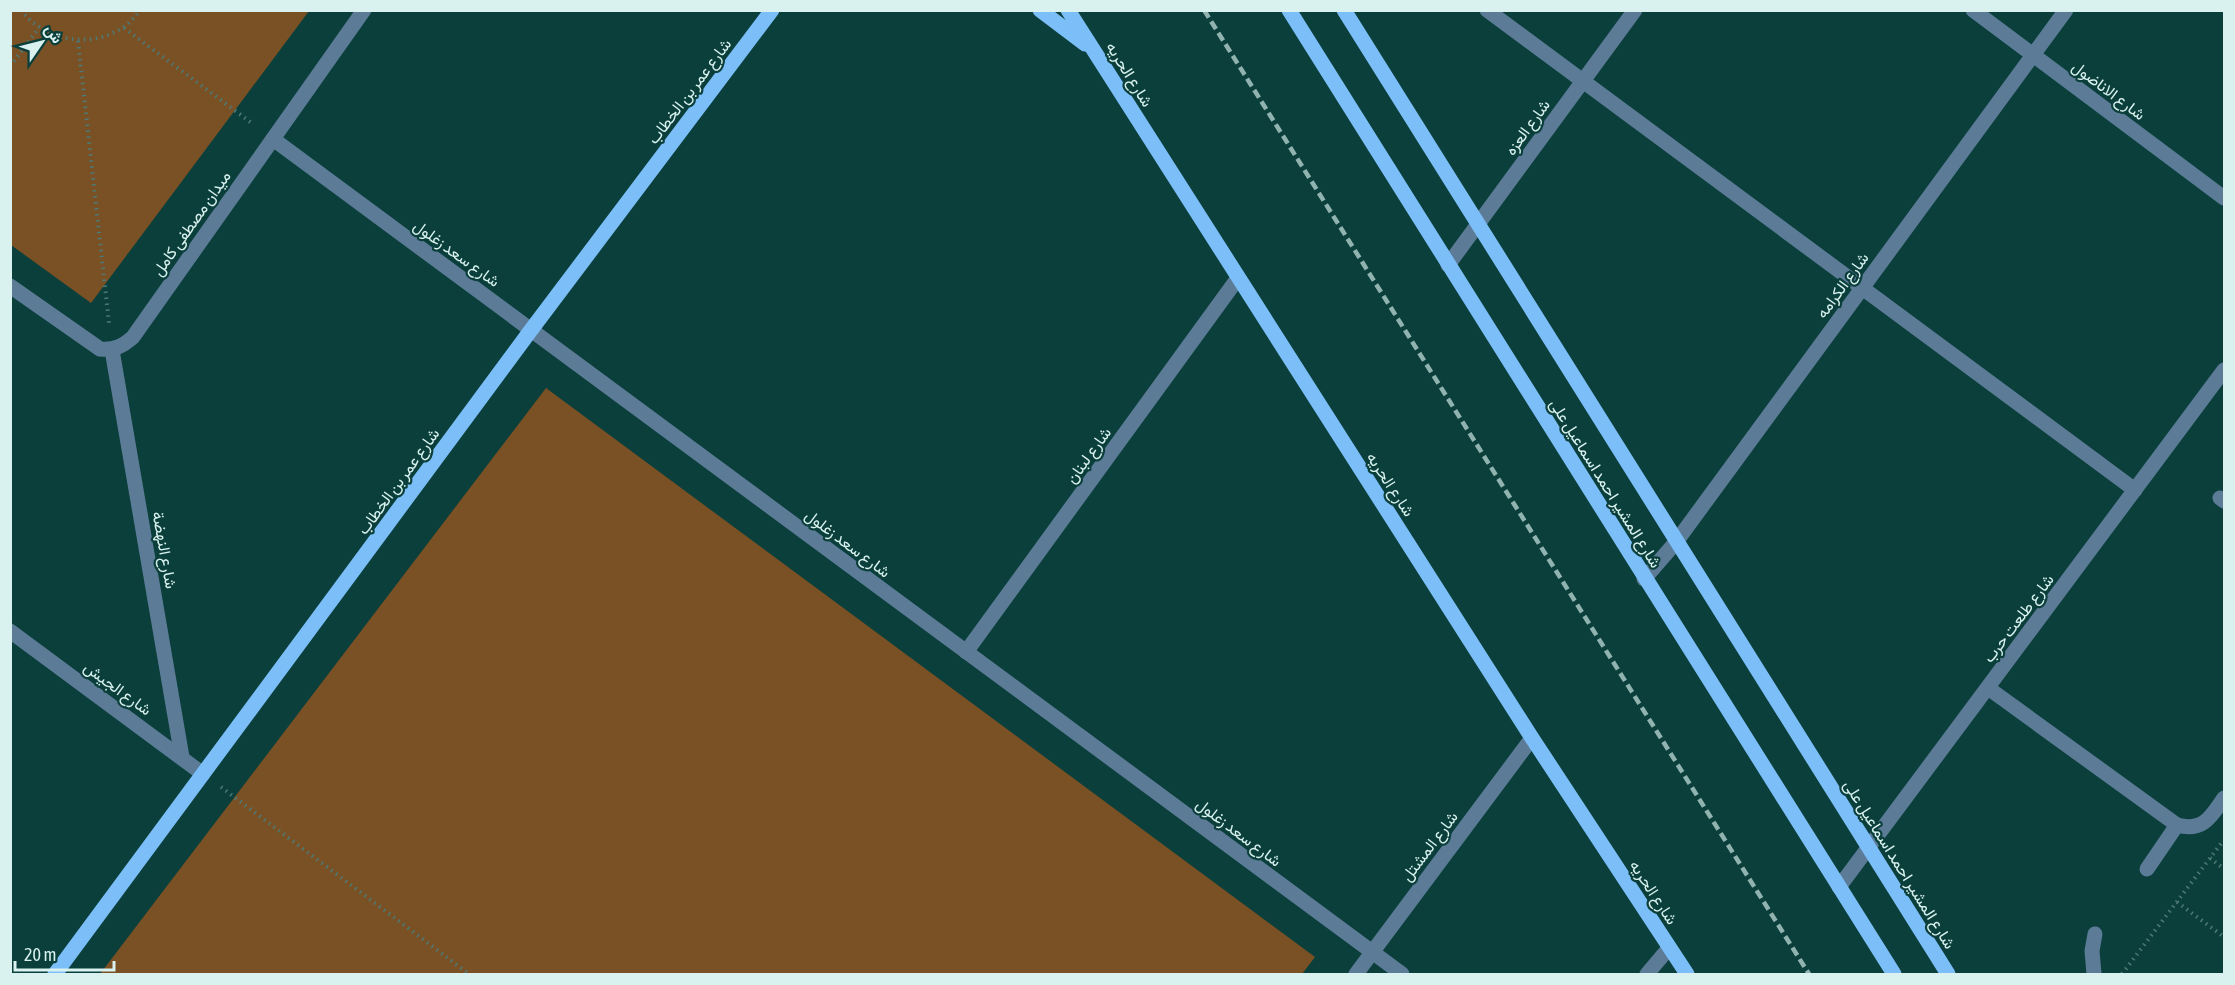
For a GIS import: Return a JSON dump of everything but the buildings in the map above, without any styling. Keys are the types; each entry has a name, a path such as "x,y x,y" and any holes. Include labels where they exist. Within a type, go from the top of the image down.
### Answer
{"main road":[{"name":"شارع عمر بن الخطاب","path":"55,975 531,330 772,10"},
{"path":"1040,10 1092,49"},
{"name":"شارع الحريه","path":"1068,10 1532,738 1687,975"},
{"name":"شارع المشير احمد اسماعيل على","path":"1289,10 1894,975"},
{"name":"شارع المشير احمد اسماعيل على","path":"1344,10 1948,975"}],"street":[{"name":"ميدان مصطفى كامل","path":"112,350 133,337 364,10"},
{"path":"1487,10 2135,490"},
{"name":"شارع العزه","path":"1448,265 1635,10"},
{"name":"شارع الاناضول","path":"1973,10 2224,198"},
{"name":"شارع الكرامه","path":"1644,579 1676,542 2066,10"},
{"name":"شارع سعد زغلول","path":"273,139 1402,975"},
{"name":"شارع لبنان","path":"966,652 1238,278"},
{"path":"10,286 89,343 100,349 112,350"},
{"name":"شارع النهضة","path":"112,350 182,757"},
{"name":"شارع طلعت حرب","path":"1839,888 2224,370"},
{"name":"شارع الجيش","path":"10,631 203,774"},
{"path":"1988,688 2177,825 2187,828 2206,822 2224,798"},
{"name":"شارع المشتل","path":"1356,975 1532,738"},
{"path":"2147,869 2177,825"},
{"path":"2094,975 2092,951 2095,934"},
{"path":"1647,975 1669,948"}],"path":[{"path":"21,10 39,28 58,37 78,41 102,38 124,28 140,10"},
{"path":"10,66 39,28"},
{"path":"124,28 273,139"},
{"path":"78,41 112,350"},
{"path":"203,774 469,975"},
{"path":"2122,975 2224,839"},
{"path":"2210,858 2224,869"},
{"path":"2177,902 2224,937"}],"shaded area":[{"path":"11,10 309,11 91,303 11,245"},
{"path":"546,388 1315,957 1302,974 100,974"}],"railway":[{"path":"1204,10 1809,974"}]}
